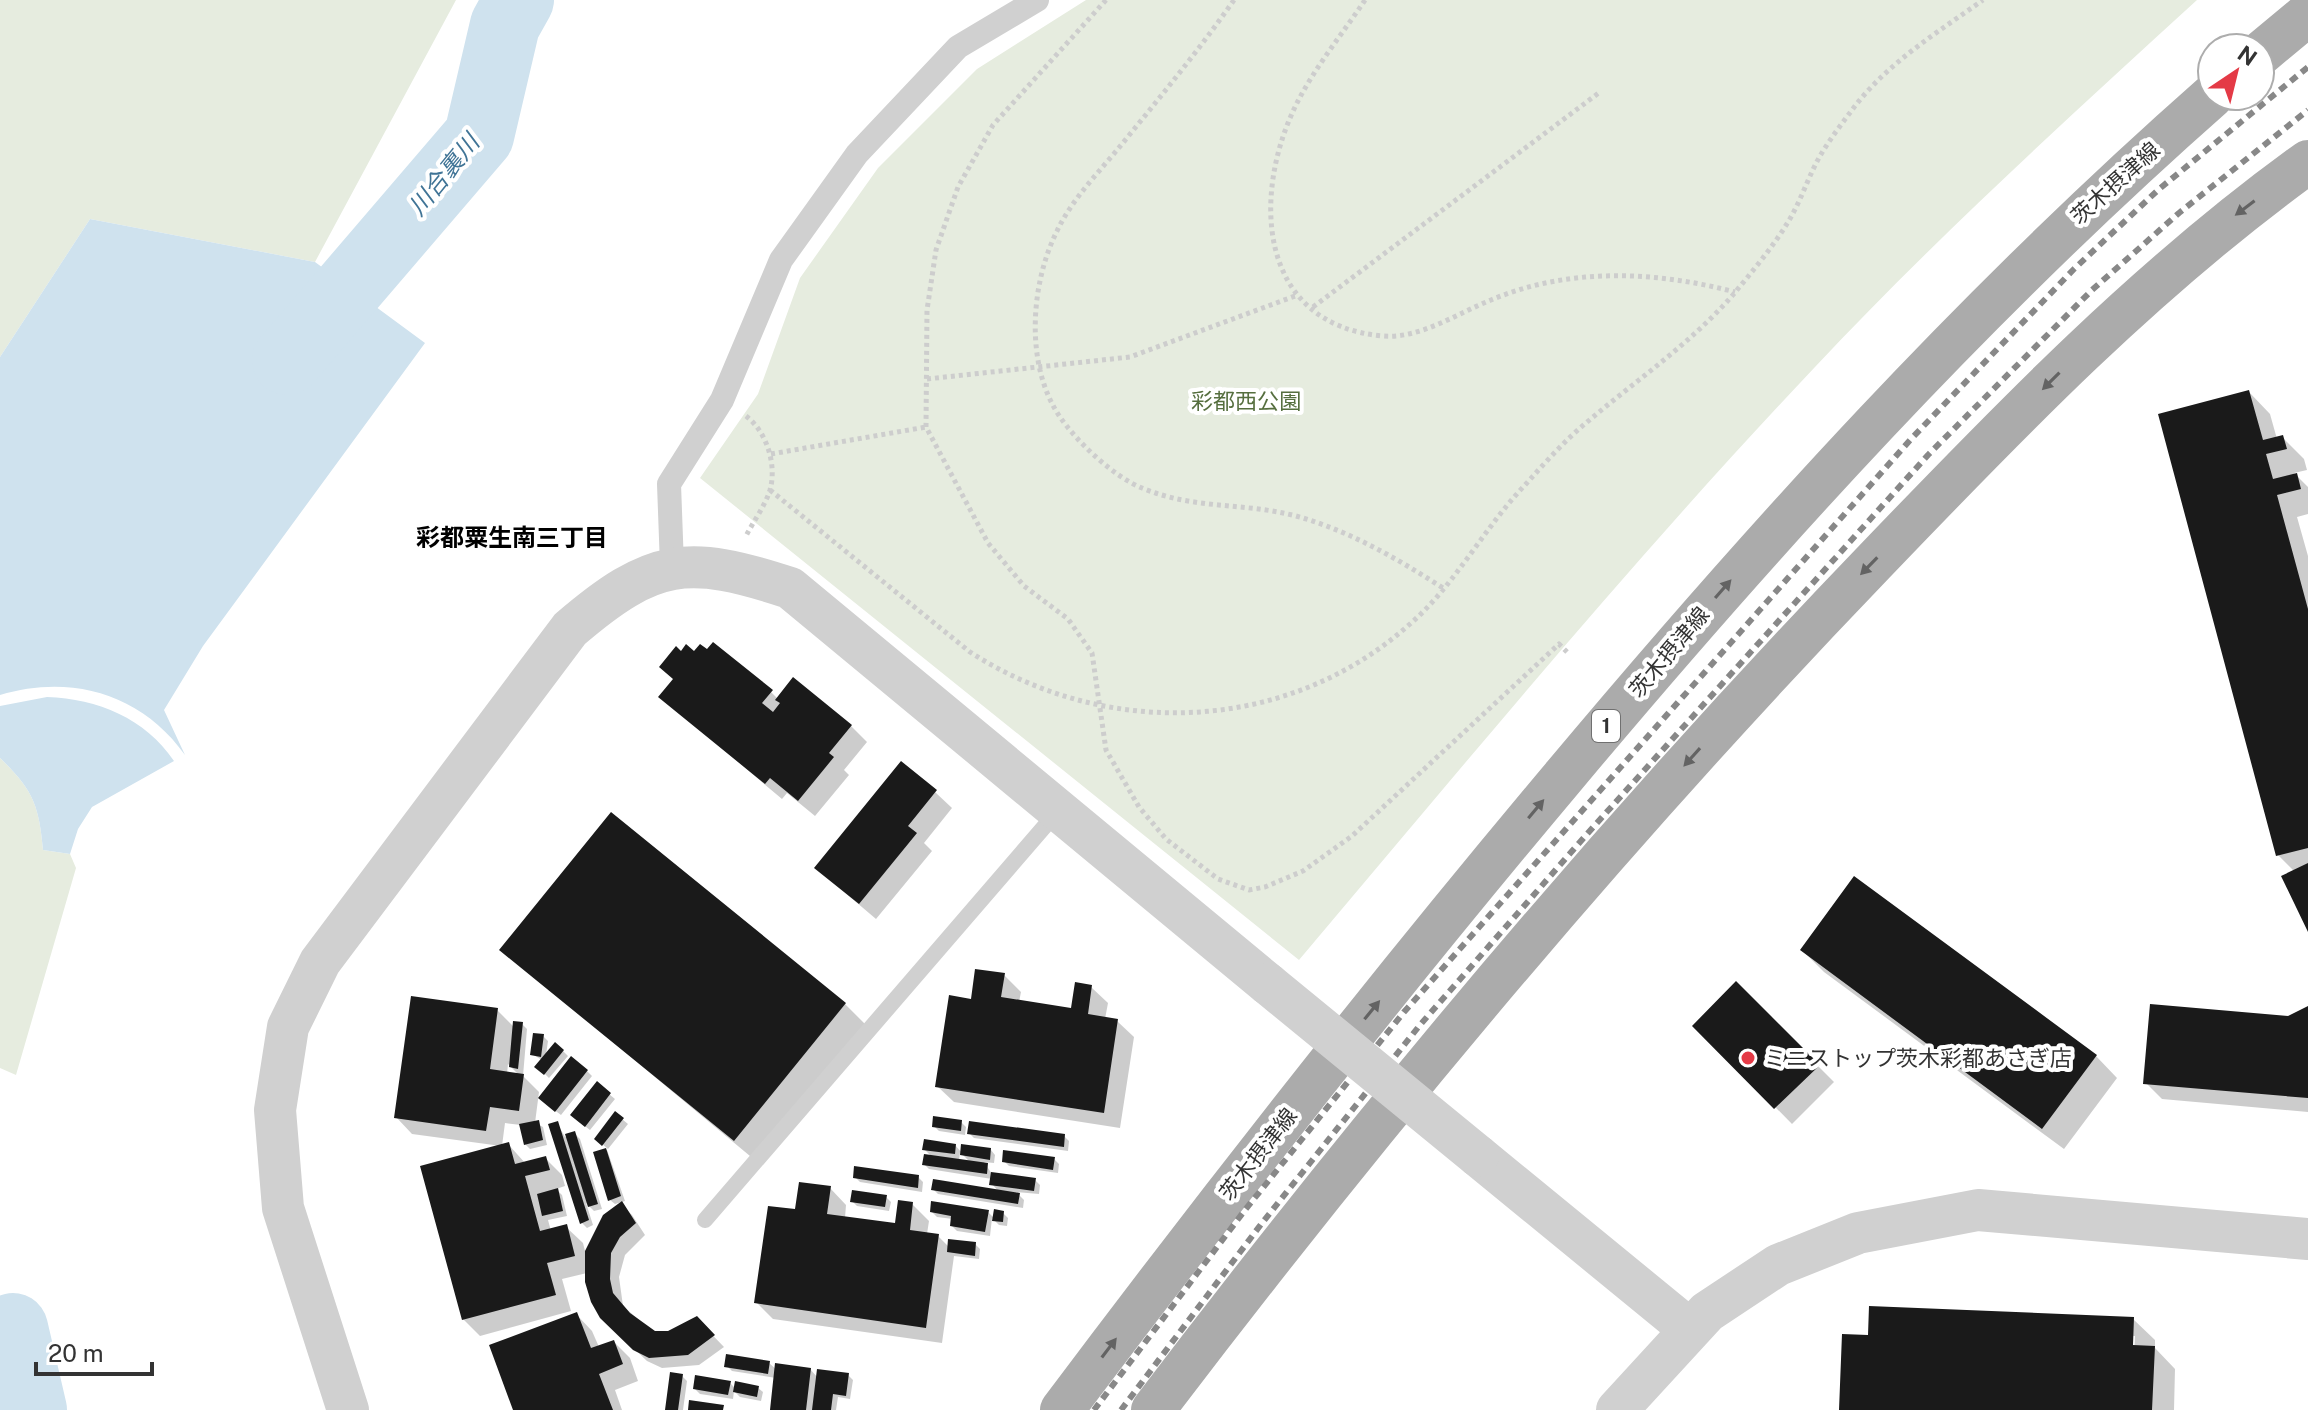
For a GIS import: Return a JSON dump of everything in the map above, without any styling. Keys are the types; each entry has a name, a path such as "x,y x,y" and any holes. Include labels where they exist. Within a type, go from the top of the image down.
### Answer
{"main road":[{"path":"2276,41 2308,14"},
{"name":"茨木摂津線","path":"1062,1410 1357,1028 1719,593 1855,442 2035,257 2196,111"},
{"path":"1153,1410 1298,1221 1487,990 1777,664 2096,336 2219,228 2308,162"}],"street":[{"path":"672,566 669,484 722,400 781,260 857,154 958,47 1037,0"},
{"path":"348,1410 283,1208 275,1110 288,1027 320,962 570,629 612,593 672,566 733,569 790,588 1688,1328"},
{"path":"1617,1410 1688,1328 1739,1288 1817,1247 1858,1233 1978,1210 2308,1239"}],"lane":[{"path":"705,1220 1058,811"}],"path":[{"path":"1106,0 993,125 958,187 936,250 927,310 926,427 988,543 1024,586 1068,619 1092,653 1101,708 1099,719 1106,750 1139,807 1188,857 1218,879 1249,890 1281,881 1325,857 1559,644 1569,654"},
{"path":"1234,0 1057,230 1037,284 1041,369 1049,401 1076,440 1138,487 1191,505 1294,516 1351,534 1443,588"},
{"path":"1365,0 1299,100 1278,150 1271,202 1275,256 1295,296 1337,326 1385,336 1433,326 1494,298 1586,277 1644,275 1689,280 1735,292"},
{"path":"770,490 970,652 1006,675 1101,708 1169,714 1231,710 1304,690 1363,659 1411,624 1521,489 1582,426 1704,328 1788,221 1820,156 1857,104 1910,51 1983,0"},
{"path":"1313,307 1600,92"},
{"path":"927,379 1130,357 1295,296"},
{"path":"722,400 755,423 771,454 770,490 744,539"},
{"path":"771,454 926,427"}],"green space":[{"path":"0,0 456,0 315,262 90,219 0,357"},
{"name":"彩都西公園","path":"1086,0 2197,0 1955,226 1815,367 1617,585 1299,960 700,478 758,394 800,278 878,168 977,69"},
{"path":"0,758 32,799 43,850 70,854 76,868 16,1075 0,1068"}],"water":[{"path":"90,219 315,262 425,343 203,646 164,710 185,755 147,717 126,703 102,694 78,688 52,687 0,695 0,357"},
{"path":"47,697 102,707 135,722 174,761 92,807 78,829 70,854 43,850 32,799 0,758 0,706"}],"building":[{"path":"2249,390 2263,440 2283,435 2287,449 2266,454 2273,479 2297,473 2301,489 2277,495 2308,609 2308,848 2276,856 2158,414"},
{"path":"713,642 773,690 762,703 773,712 780,703 775,700 793,677 852,725 829,753 834,757 798,801 770,778 765,784 658,697 673,679 659,667 676,646 681,651 686,644 694,651 700,644 707,649"},
{"path":"901,761 937,790 908,826 917,833 859,904 814,868"},
{"path":"611,812 846,1003 734,1141 499,950"},
{"path":"2308,863 2308,932 2281,876"},
{"path":"1854,876 2097,1055 2042,1129 1800,950"},
{"path":"975,969 1005,973 1001,997 1071,1008 1075,982 1092,985 1088,1014 1118,1019 1104,1113 935,1087 949,995 971,999"},
{"path":"1736,981 1820,1065 1774,1109 1692,1026"},
{"path":"411,996 498,1008 490,1069 524,1074 519,1111 490,1107 486,1131 394,1118"},
{"path":"2150,1004 2288,1016 2308,1006 2308,1098 2143,1084"},
{"path":"513,1021 523,1022 518,1069 509,1067"},
{"path":"533,1033 544,1034 541,1057 530,1055"},
{"path":"555,1042 564,1050 544,1075 534,1067"},
{"path":"571,1056 588,1070 555,1112 538,1098"},
{"path":"597,1081 611,1093 585,1127 570,1115"},
{"path":"615,1111 624,1118 602,1146 594,1139"},
{"path":"933,1116 962,1120 961,1131 932,1127"},
{"path":"539,1120 543,1140 524,1145 519,1124"},
{"path":"558,1121 589,1220 580,1224 548,1124"},
{"path":"969,1121 1065,1134 1064,1147 967,1134"},
{"path":"575,1131 598,1204 588,1207 565,1134"},
{"path":"924,1139 956,1144 955,1154 922,1150"},
{"path":"509,1142 515,1164 546,1156 550,1170 525,1176 540,1231 567,1224 575,1256 547,1263 556,1295 462,1320 420,1166"},
{"path":"961,1144 991,1148 990,1160 960,1155"},
{"path":"606,1148 621,1196 608,1201 593,1152"},
{"path":"1003,1150 1055,1157 1053,1170 1002,1162"},
{"path":"924,1154 988,1163 987,1174 922,1165"},
{"path":"854,1166 919,1175 918,1188 853,1178"},
{"path":"991,1172 1036,1178 1034,1191 989,1185"},
{"path":"933,1179 1020,1193 1018,1204 931,1190"},
{"path":"799,1182 831,1186 827,1214 895,1223 898,1200 913,1202 910,1230 939,1234 926,1328 754,1303 768,1206 795,1209"},
{"path":"558,1188 563,1211 542,1216 537,1194"},
{"path":"852,1190 887,1195 885,1207 850,1202"},
{"path":"622,1201 636,1223 620,1237 611,1253 613,1293 630,1313 655,1331 668,1331 697,1316 715,1335 688,1355 649,1358 633,1350 600,1318 591,1302 585,1282 585,1251 603,1215"},
{"path":"931,1201 989,1210 985,1232 950,1226 951,1216 930,1212"},
{"path":"994,1209 1004,1211 1003,1222 992,1221"},
{"path":"948,1239 976,1242 975,1256 947,1252"},
{"path":"1869,1306 2134,1317 2133,1345 2155,1346 2152,1410 1839,1410 1842,1334 1868,1335"},
{"path":"577,1312 591,1348 614,1340 623,1364 599,1374 613,1410 513,1410 489,1345"},
{"path":"726,1354 770,1361 768,1374 724,1367"},
{"path":"775,1363 811,1368 806,1410 770,1410"},
{"path":"817,1369 849,1373 846,1396 833,1394 831,1410 812,1410"},
{"path":"670,1372 683,1374 678,1410 665,1410"},
{"path":"695,1375 731,1381 728,1395 693,1389"},
{"path":"735,1381 759,1386 757,1397 733,1392"},
{"path":"689,1400 724,1405 723,1410 688,1410"}],"waterway":[{"name":"川合裏川","path":"287,360 479,136 505,25 519,0"},
{"name":"川合裏川","path":"13,1328 32,1410"}],"railway":[{"path":"1094,1410 1245,1210 1404,1012 1911,439 2074,269 2158,190 2308,67"},
{"path":"1121,1410 1262,1223 1420,1025 1587,834 1928,455 2092,290 2179,213 2308,110"}],"place":[{"name":"ミニストップ茨木彩都あさぎ店","path":"1748,1058"}],"district":[{"name":"彩都粟生南三丁目","path":"512,538"}]}
